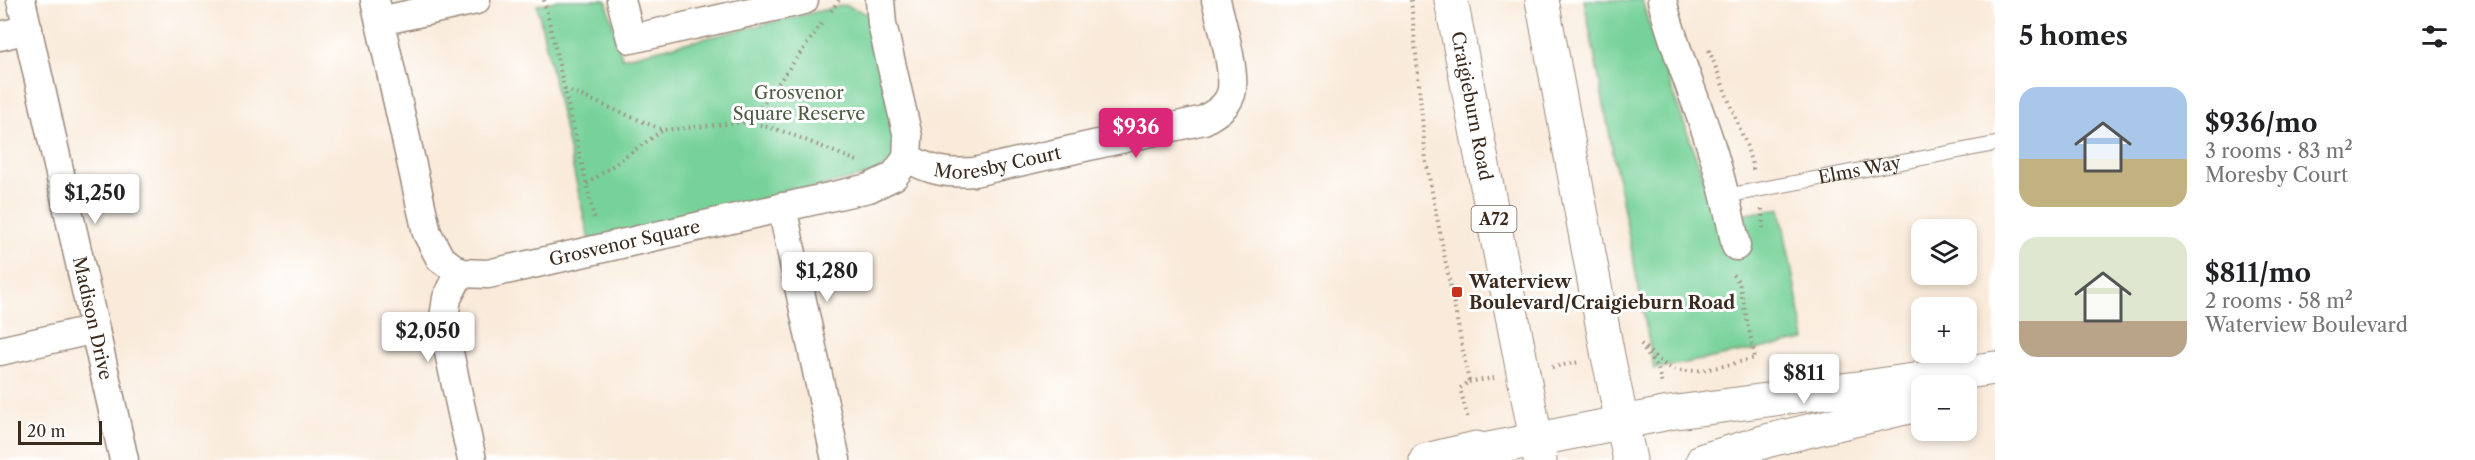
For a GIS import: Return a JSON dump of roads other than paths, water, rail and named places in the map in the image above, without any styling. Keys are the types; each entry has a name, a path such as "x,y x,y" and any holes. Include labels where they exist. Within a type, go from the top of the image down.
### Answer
{"main road":[{"name":"Craigieburn Road","path":"1451,0 1538,449"},
{"path":"1542,0 1608,356 1630,460"},
{"path":"1426,460 1476,448 1484,450 1538,449 1622,424 1669,413 1995,368"},
{"path":"1977,392 1995,390"},
{"path":"1703,460 1770,440 1911,407"}],"street":[{"name":"Madison Drive","path":"21,0 124,460"},
{"path":"472,460 443,324 447,298 460,273 440,258 427,233 377,10 476,0"},
{"path":"621,0 631,39 804,0"},
{"path":"880,0 882,24 908,137 901,167"},
{"name":"Moresby Court","path":"901,167 928,169 950,174 974,172 1204,120 1222,110 1232,93 1230,62 1216,0"},
{"path":"1662,0 1669,30 1706,131 1726,196 1736,246"},
{"path":"0,36 28,29"},
{"name":"Grosvenor Square","path":"460,273 488,274 869,188 901,167"},
{"path":"782,207 836,460"},
{"path":"0,351 95,329"},
{"path":"816,460 826,408"}],"lane":[{"name":"Elms Way","path":"1726,196 1995,144"}],"place":[{"name":"Waterview Boulevard/Craigieburn Road","path":"1457,292"}],"park label":[{"name":"Grosvenor Square Reserve","path":"799,103"}]}
